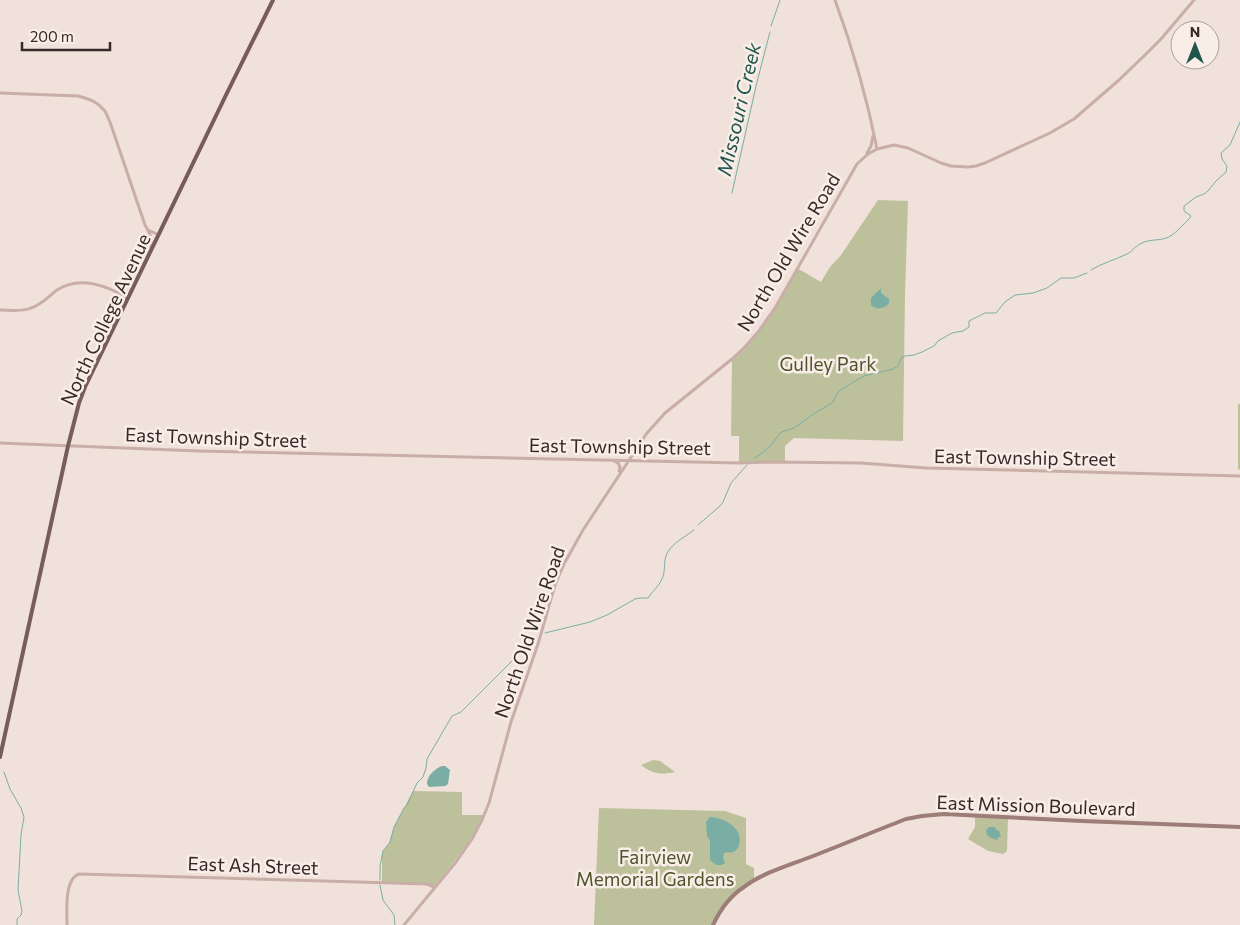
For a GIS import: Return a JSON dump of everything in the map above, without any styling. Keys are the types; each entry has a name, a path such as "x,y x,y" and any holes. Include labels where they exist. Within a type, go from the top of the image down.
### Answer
{"main road":[{"name":"North College Avenue","path":"0,757 68,446 85,387 273,0"},
{"name":"East Mission Boulevard","path":"713,925 731,898 754,880 906,819 944,814 1240,826"}],"street":[{"path":"835,0 852,49 877,149"},
{"name":"North Old Wire Road","path":"404,925 456,862 482,820 489,803 511,722 529,672 558,578 574,544 647,433 665,413 732,359 758,332 775,308 857,164 865,156 877,149 894,145 904,146 941,163 960,167 976,166 985,164 1022,146 1074,119 1090,106 1154,46 1194,0"},
{"path":"0,93 78,96 89,99 102,108 106,114 145,225 152,238 151,252"},
{"path":"865,156 871,146 873,131"},
{"path":"148,230 159,236"},
{"path":"0,310 33,308 62,288 80,284 103,286 128,298"},
{"name":"East Township Street","path":"0,443 207,451 611,460 861,463 926,468 1240,476"},
{"path":"611,460 619,465 620,469 617,476"},
{"name":"East Ash Street","path":"67,925 68,893 71,879 79,874 428,884 434,887"}],"green space":[{"name":"Gulley Park","path":"878,200 908,201 903,441 794,438 785,446 785,462 739,463 739,436 731,436 732,359 763,326 797,268 821,282"},
{"path":"1238,404 1240,404 1240,470 1238,469"},
{"path":"653,760 660,761 675,772 657,773 641,765"},
{"path":"413,791 462,792 462,815 484,815 467,845 434,887 427,884 382,882 383,851 389,844 394,827"},
{"name":"Fairview Memorial Gardens","path":"599,808 725,811 746,818 746,864 754,868 754,880 731,898 713,925 594,925"},
{"path":"975,815 1008,817 1007,851 1003,854 988,851 968,839 975,827"}],"water":[{"path":"881,288 881,293 889,299 889,303 883,308 875,308 871,305 871,298"},
{"path":"442,766 450,770 448,784 445,786 429,787 427,781 430,776 436,769"},
{"path":"710,817 721,819 731,824 740,838 739,846 735,851 724,853 725,863 722,865 716,865 710,860 710,841 707,836 706,822"},
{"path":"989,827 994,827 999,831 1001,837 998,837 998,840 987,835 986,830"}],"waterway":[{"name":"Missouri Creek","path":"771,26 780,0"},
{"name":"Missouri Creek","path":"732,193 770,32"},
{"path":"1091,270 1127,254 1142,243 1169,237 1189,219 1191,216 1184,211 1184,206 1208,191 1226,172 1227,166 1222,159 1221,153 1230,145 1240,122"},
{"path":"754,458 772,444 781,432 794,428 832,403 839,391 864,376 893,369 898,366 901,358 922,352 952,333 963,331 969,327 969,321 985,313 996,313 1005,302 1015,295 1033,293 1047,288 1061,278 1074,278 1087,273"},
{"path":"698,525 720,506 731,483 747,465"},
{"path":"545,633 590,622 607,615 635,599 648,598 662,579 666,555 669,550 676,542 694,530"},
{"path":"380,880 383,851 390,842 394,827 417,783 423,777 427,759 452,716 461,712 536,637"},
{"path":"4,772 24,817 21,835 18,890 22,911 17,919 17,925"},
{"path":"380,885 383,900 394,915 395,925"}]}
